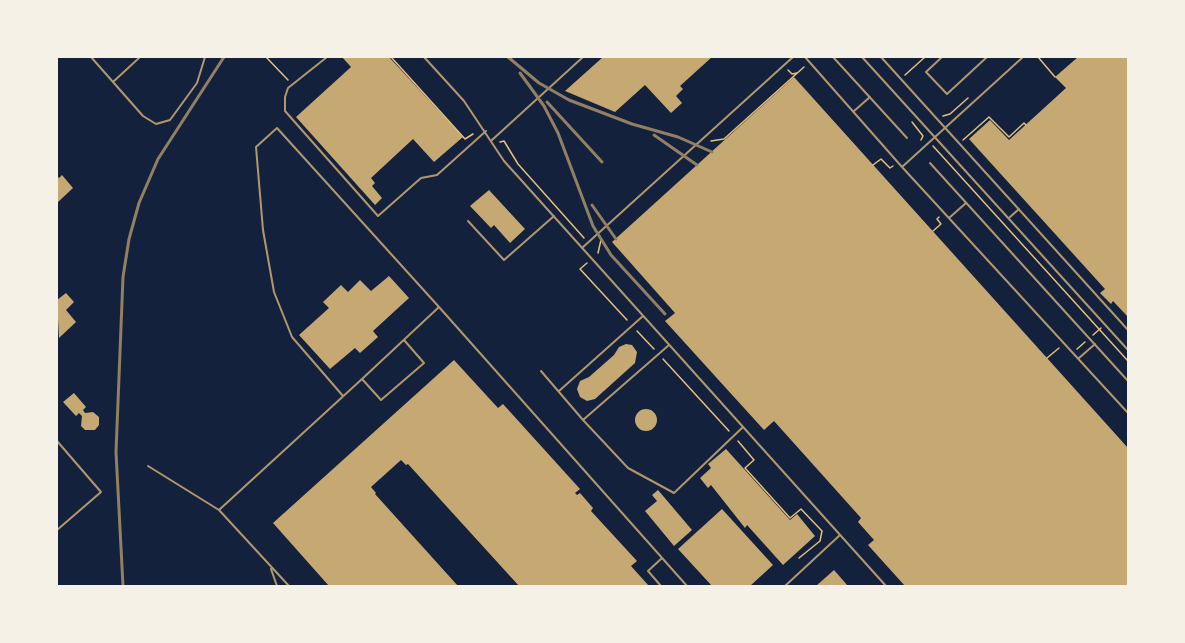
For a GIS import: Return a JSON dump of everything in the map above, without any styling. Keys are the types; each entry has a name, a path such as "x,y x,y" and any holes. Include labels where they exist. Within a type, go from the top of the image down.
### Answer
{"lane":[{"path":"91,57 143,116 156,124 171,120 196,83 205,57"},
{"path":"113,82 140,57"},
{"path":"327,57 288,88 285,97 285,111 378,216 421,178 437,175 486,131"},
{"path":"424,57 464,101 504,161 886,586"},
{"path":"493,142 583,57"},
{"path":"582,248 794,57"},
{"path":"805,57 902,167 1128,412"},
{"path":"833,57 907,138"},
{"path":"862,57 1128,350"},
{"path":"881,57 1128,330"},
{"path":"942,57 926,72 947,94 987,57"},
{"path":"902,167 1023,57"},
{"path":"854,112 870,97"},
{"path":"343,396 292,337 274,292 263,230 256,147 277,128 440,307 687,586"},
{"path":"930,163 1128,381"},
{"path":"949,218 966,202"},
{"path":"1009,218 1019,209"},
{"path":"468,220 504,260 554,216"},
{"path":"219,510 440,307"},
{"path":"560,391 643,316"},
{"path":"362,379 381,400 423,363 404,339"},
{"path":"1078,359 1095,344"},
{"path":"583,420 669,345"},
{"path":"541,371 628,468 674,493 743,428"},
{"path":"57,441 101,492 57,530"},
{"path":"148,466 219,510 289,586"},
{"path":"785,586 840,536"},
{"path":"661,586 648,571 662,558"},
{"path":"270,565 277,586"}],"path":[{"path":"266,57 289,81"},
{"path":"391,57 465,139 472,132 476,140"},
{"path":"903,76 925,57"},
{"path":"1038,57 1056,77"},
{"path":"707,142 724,139 809,62"},
{"path":"937,112 944,116 950,114 971,95"},
{"path":"968,146 963,140 989,117 1009,137 1024,123 1026,125"},
{"path":"493,142 504,141 518,164 598,254"},
{"path":"605,235 599,244 598,254 580,269 735,437 754,460 745,468 790,518 801,509 822,531 820,541 799,558"}],"building":[{"path":"342,57 389,57 463,137 434,162 413,139 371,178 375,183 372,186 382,198 375,205 296,117 351,67"},
{"path":"603,57 712,57 680,86 683,89 676,96 682,103 671,113 645,85 615,112 565,91"},
{"path":"1078,57 1128,57 1128,317 1113,301 1111,304 1100,293 1105,289 969,139 990,120 1009,140 1066,88 1055,77"},
{"path":"794,77 1128,448 1128,586 905,586 868,545 874,540 858,522 861,518 774,421 764,430 665,321 675,313 612,242"},
{"path":"62,175 73,188 57,203 57,176 59,178"},
{"path":"489,190 525,229 510,243 494,225 491,228 470,206"},
{"path":"389,276 409,298 373,331 378,337 360,353 355,348 330,369 299,335 329,308 323,302 341,285 348,292 360,280 371,291"},
{"path":"66,293 74,302 66,310 76,322 59,338 57,300"},
{"path":"626,344 632,345 637,352 635,363 595,399 587,401 580,397 577,389 580,381 589,377 614,355 619,347"},
{"path":"454,360 498,408 503,404 580,489 575,493 577,495 580,493 593,508 591,511 637,561 631,566 649,586 519,586 408,464 406,465 401,460 371,487 458,586 329,586 273,523"},
{"path":"74,393 86,407 83,410 85,413 93,412 99,417 99,425 95,430 85,430 81,426 82,416 79,413 76,416 63,402"},
{"path":"646,409 654,412 657,420 654,428 646,431 638,428 635,420 638,412"},
{"path":"726,449 790,520 797,514 815,536 783,565 747,525 745,528 711,485 708,488 700,478 711,468 708,464"},
{"path":"658,490 692,530 674,546 645,511 657,501 652,495"},
{"path":"722,509 773,565 750,586 712,586 678,549"},
{"path":"834,570 848,586 816,586"}],"railway":[{"path":"123,586 116,452 123,277 129,239 139,203 158,159 224,57"},
{"path":"508,57 539,83 569,100 632,124 678,137 712,152"},
{"path":"520,73 544,106 558,133 593,226 611,255 665,314"},
{"path":"547,102 602,162"},
{"path":"654,135 697,165"},
{"path":"592,205 616,239"}]}
